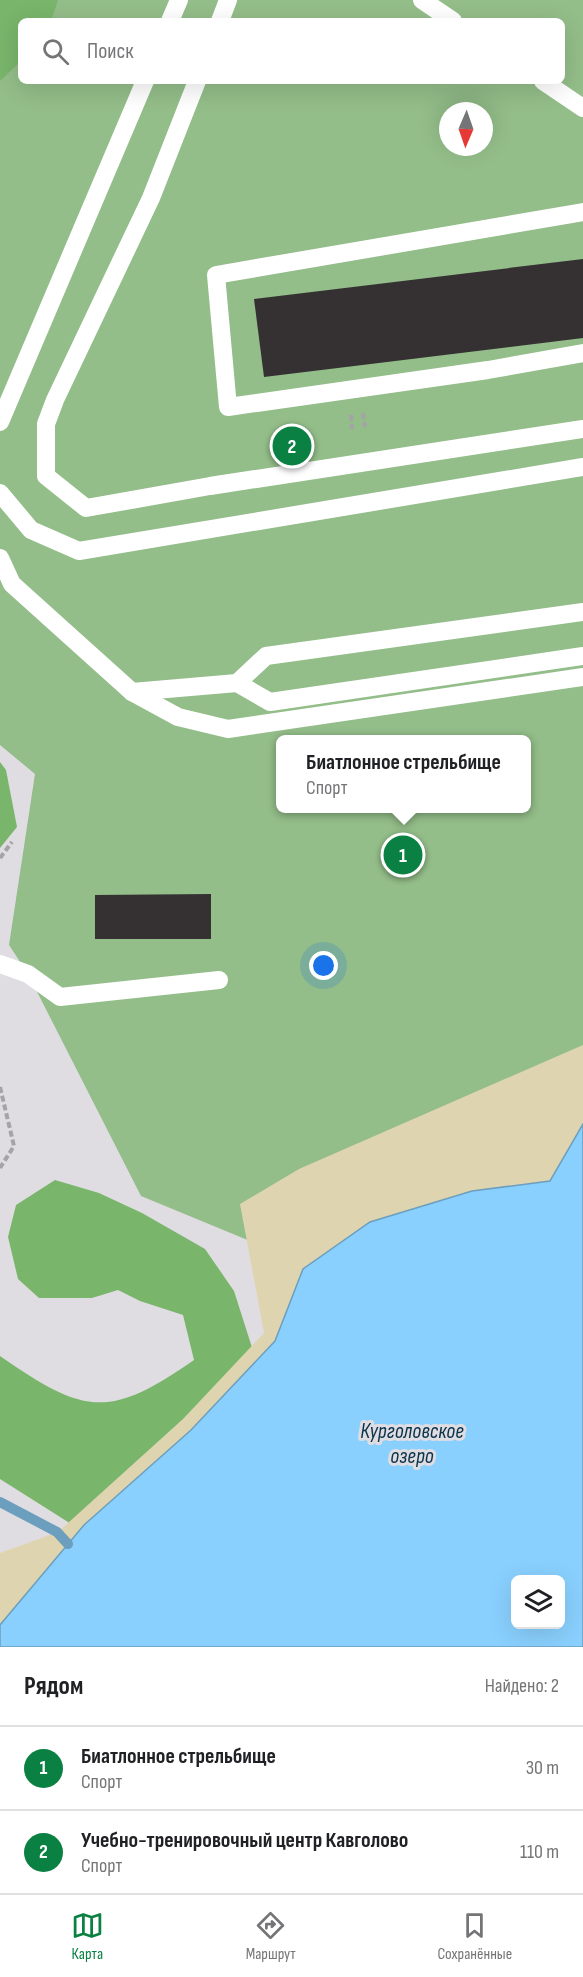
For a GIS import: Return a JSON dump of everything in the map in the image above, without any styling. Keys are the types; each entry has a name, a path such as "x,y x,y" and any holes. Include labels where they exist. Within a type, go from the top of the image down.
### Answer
{"lane":[{"path":"171,18 179,0"},
{"path":"221,18 228,0"},
{"path":"422,0 449,18"},
{"path":"0,422 144,84"},
{"path":"195,84 151,198 55,399 46,424 46,476 86,508 210,486 583,429"},
{"path":"547,84 583,108"},
{"path":"583,212 216,275 228,407 488,370 583,353"},
{"path":"0,493 31,530 79,551 583,467"},
{"path":"0,558 12,584 132,692 178,717 228,729 583,677"},
{"path":"237,683 266,656 583,612"},
{"path":"132,692 237,683 270,702 583,656"},
{"path":"0,964 28,974 60,997 219,980"}],"path":[{"path":"0,858 12,842"},
{"path":"0,1087 14,1146 0,1168"}],"green space":[{"path":"0,0 58,0 52,18 18,18 18,64 0,81"},
{"path":"5,0 583,0 583,1120 303,1263 141,1196 28,974 9,945 35,774 0,745 0,11"},
{"path":"0,762 6,770 17,827 0,848"},
{"path":"55,1180 99,1193 142,1213 205,1249 234,1291 256,1360 184,1420 72,1539 68,1522 0,1479 0,1356 54,1390 76,1399 96,1402 117,1400 139,1393 194,1360 183,1315 140,1301 118,1290 92,1298 39,1298 18,1279 8,1237 16,1205"}],"sand":[{"path":"583,1045 583,1124 550,1181 472,1191 370,1222 303,1269 275,1341 191,1430 84,1525 0,1625 0,1553 58,1532 183,1419 264,1333 240,1204 299,1169"}],"water":[{"name":"Курголовское озеро","path":"583,1124 583,1647 0,1647 0,1625 84,1525 191,1430 275,1341 303,1269 370,1222 472,1191 550,1181"}],"building":[{"path":"583,259 583,338 264,377 254,299"},
{"path":"211,894 211,939 95,939 95,895"}],"waterway":[{"path":"0,1502 57,1532 68,1544"}],"place":[{"name":"Учебно-тренировочный центр Кавголово","path":"292,446"},
{"name":"Биатлонное стрельбище","path":"403,855"}]}
